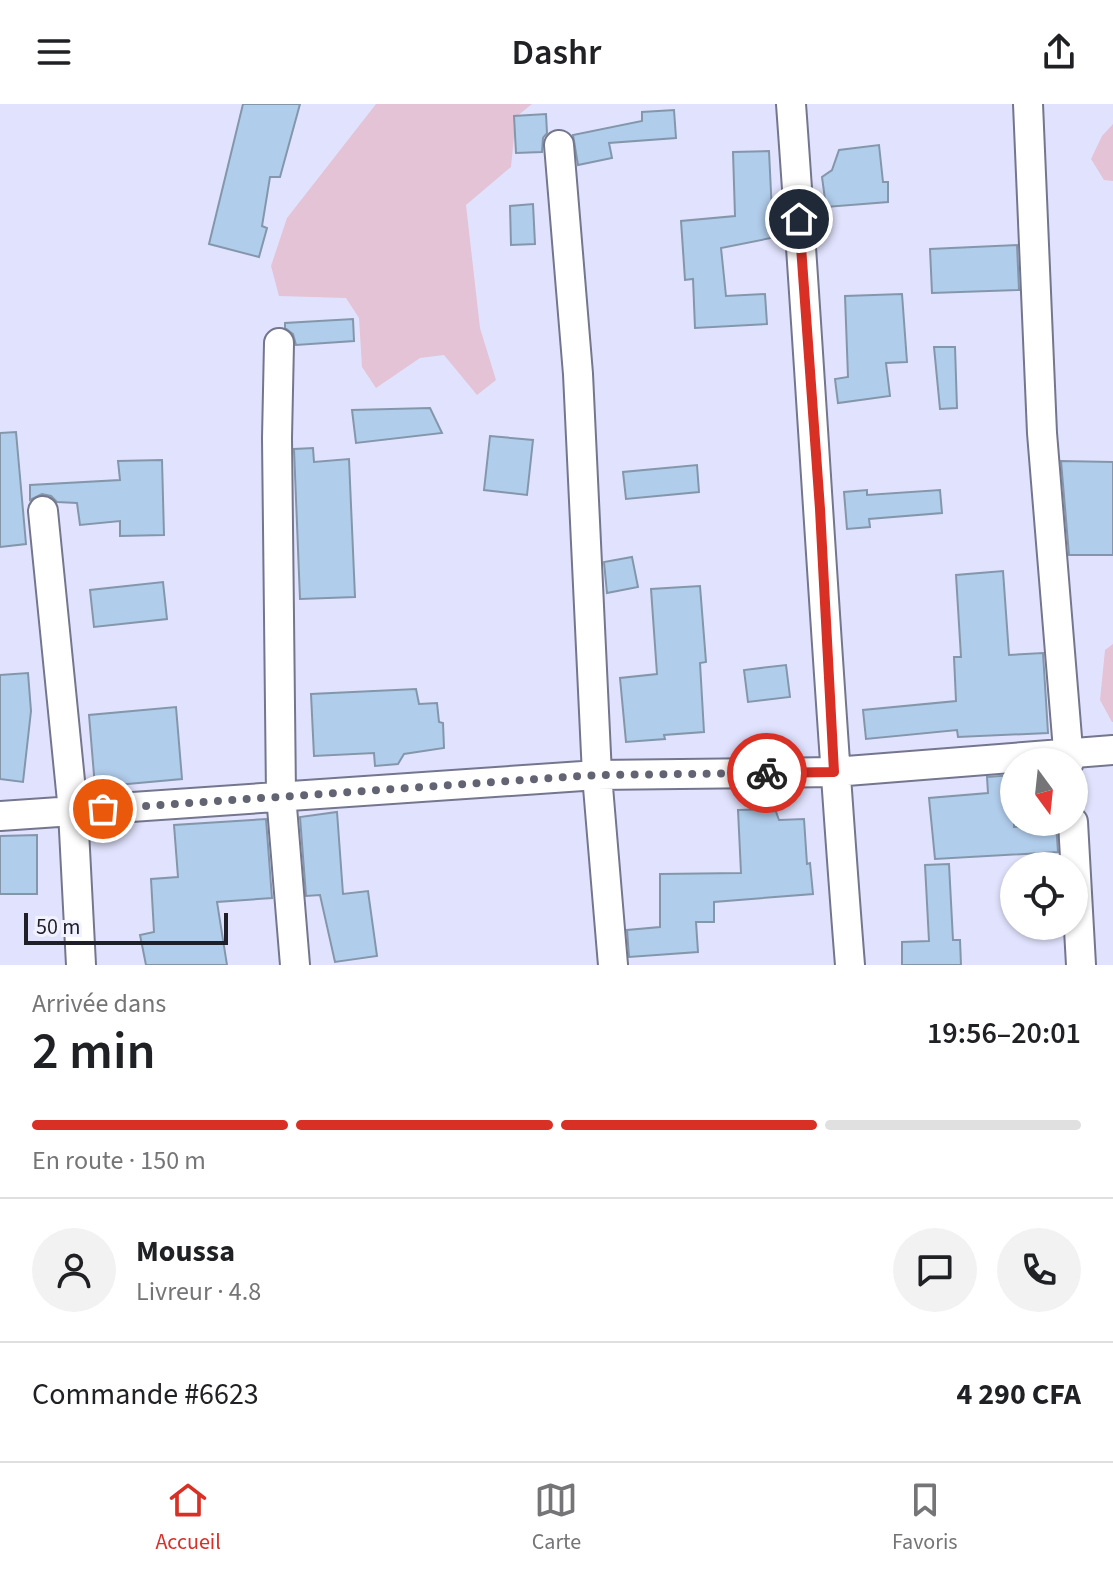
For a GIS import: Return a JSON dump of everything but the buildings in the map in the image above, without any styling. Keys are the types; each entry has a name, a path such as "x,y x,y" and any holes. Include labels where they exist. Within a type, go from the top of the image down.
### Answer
{"street":[{"path":"791,104 820,509 834,772 850,965"},
{"path":"1028,104 1042,433 1068,748"},
{"path":"559,145 578,374 597,775 613,965"},
{"path":"279,343 277,438 281,795 295,965"},
{"path":"43,511 73,811 81,965"},
{"path":"1088,755 1113,750"},
{"path":"0,816 597,775 834,772 1000,762"},
{"path":"1074,836 1081,965"}],"shaded area":[{"path":"376,104 532,104 516,117 511,167 466,205 480,328 496,380 477,395 444,355 420,358 376,388 362,367 359,318 346,298 279,296 271,266 287,218"},
{"path":"1113,124 1113,181 1104,180 1091,159 1102,136"},
{"path":"1113,644 1112,722 1100,700 1105,650"}],"way so far":[{"path":"103,809 597,775 767,773"}],"route":[{"path":"767,773 834,772 820,509 799,219"}]}
